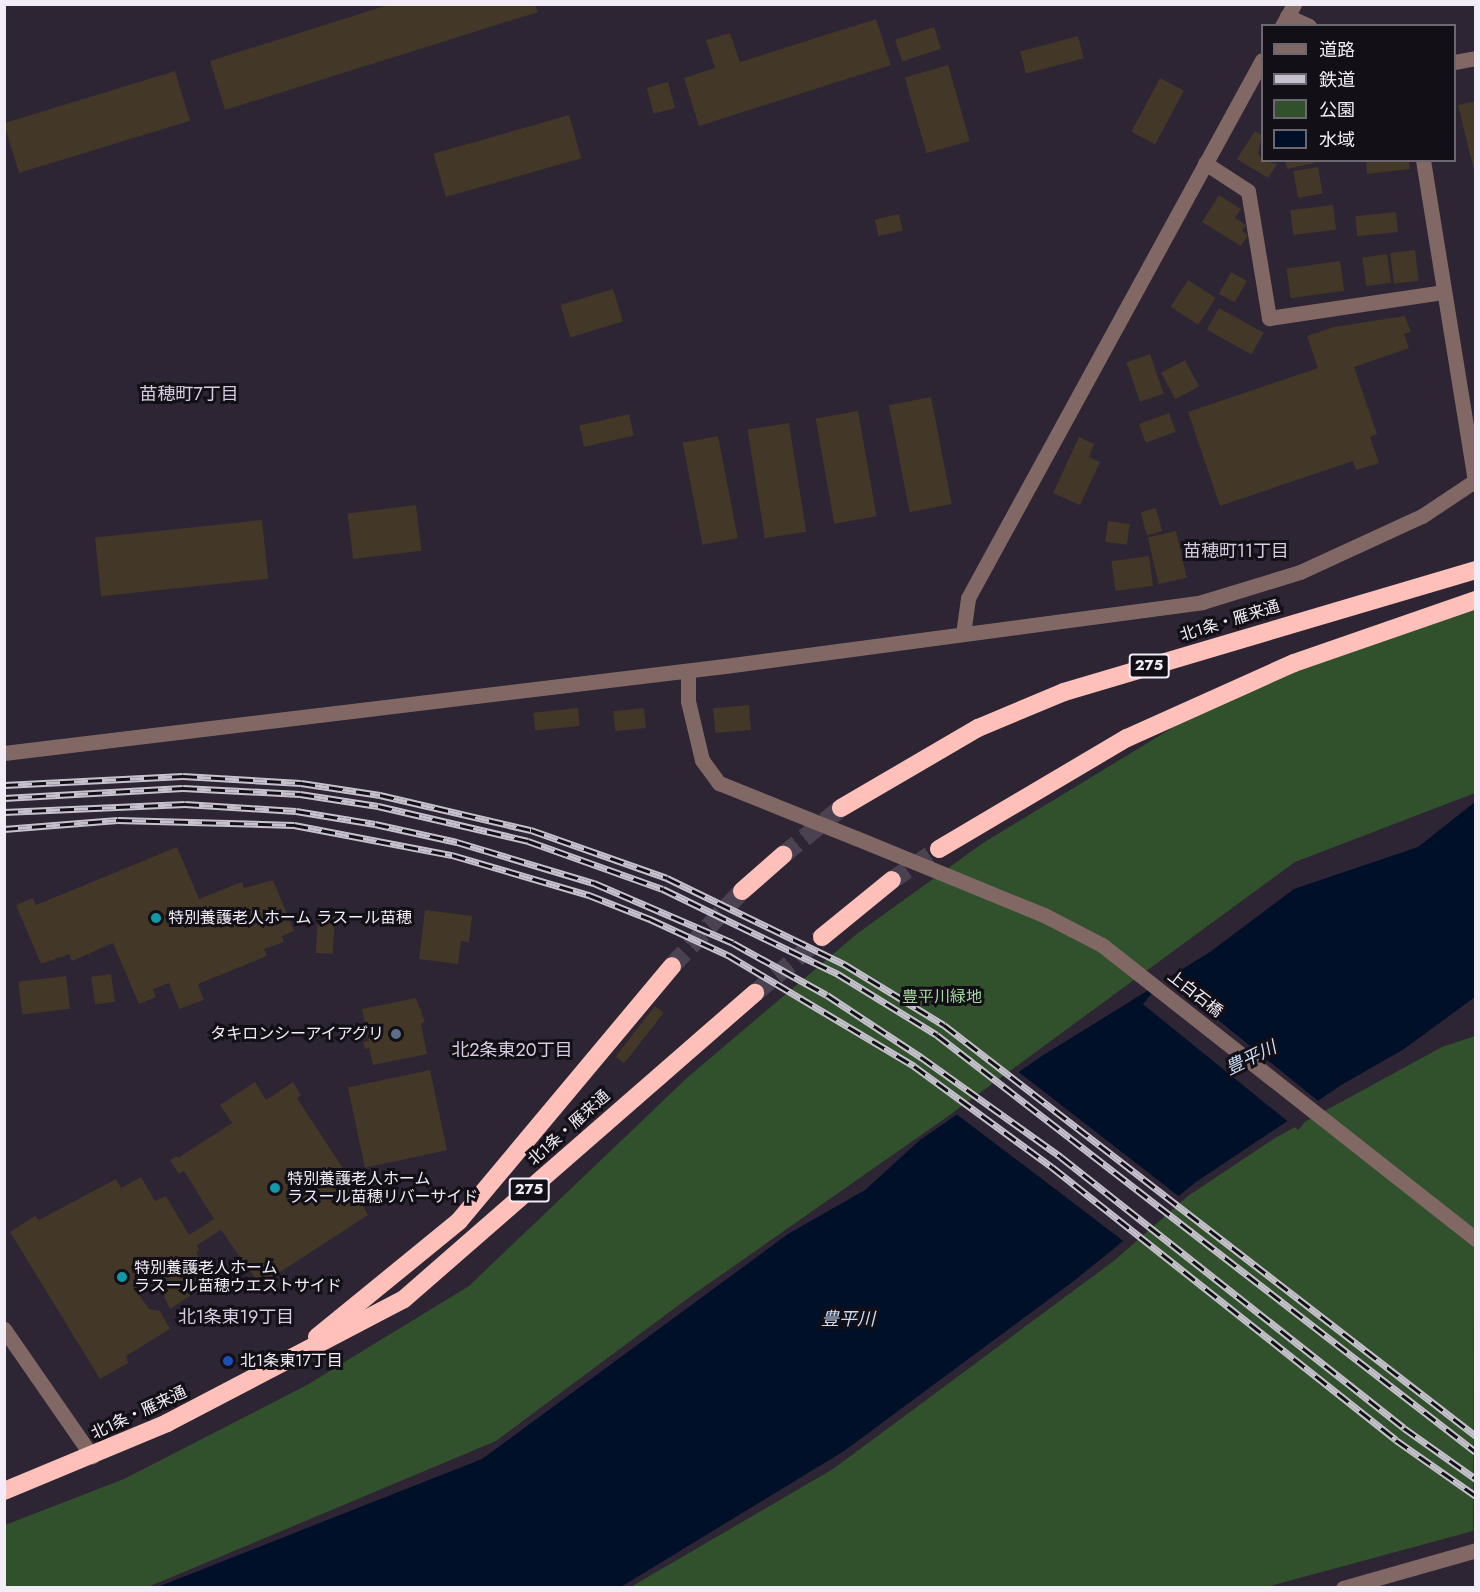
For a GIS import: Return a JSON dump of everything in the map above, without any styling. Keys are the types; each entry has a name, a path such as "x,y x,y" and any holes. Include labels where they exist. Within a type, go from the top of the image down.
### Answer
{"highway":[{"name":"北1条・雁来通","path":"841,808 978,728 1064,692 1476,570"},
{"path":"939,849 1127,738 1294,663 1476,600"},
{"path":"742,891 783,855"},
{"path":"822,937 892,880"},
{"name":"北1条・雁来通","path":"286,1363 459,1221 672,966"},
{"name":"北1条・雁来通","path":"4,1491 92,1456 286,1363 404,1299 755,993"}],"street":[{"path":"1288,15 1305,24"},
{"path":"1456,62 1476,58"},
{"path":"963,634 968,598 1261,64"},
{"path":"4,753 688,670 1202,602 1300,572 1422,516 1475,480 1423,162"},
{"path":"1205,163 1248,191 1269,318 1444,292"},
{"name":"上白石橋","path":"688,670 688,701 702,760 719,783 1034,910 1102,945 1476,1239"},
{"path":"4,1329 92,1456"},
{"path":"1343,1587 1476,1550"}],"green space":[{"name":"豊平川緑地","path":"1475,608 1475,793 1295,862 947,1117 691,1296 496,1441 148,1587 5,1588 5,1525 124,1479 307,1385 469,1286 688,1077 858,933 983,843 1200,711 1350,639"},
{"path":"1475,1036 1473,1531 1266,1587 629,1588 833,1469 1115,1260 1188,1196 1275,1138 1442,1047"}],"water":[{"name":"豊平川","path":"1475,802 1475,997 1404,1049 1343,1084 1196,1182 1075,1280 844,1451 619,1588 155,1588 482,1459 788,1234 865,1190 920,1140 1042,1056 1210,952 1294,889 1418,847"}],"pier":[{"path":"1165,977 1320,1103 1298,1130 1143,1004"},
{"path":"1016,1070 1181,1198 1126,1243 955,1113"}],"building":[{"path":"391,4 535,4 538,12 225,110 210,61"},
{"path":"876,19 891,65 699,126 684,78 715,68 706,40 730,33 740,62"},
{"path":"934,27 941,49 902,62 895,40"},
{"path":"1078,36 1084,58 1026,74 1020,52"},
{"path":"948,65 970,141 927,153 905,77"},
{"path":"175,71 190,121 19,173 4,123"},
{"path":"1160,78 1184,91 1155,145 1131,132"},
{"path":"668,82 675,108 654,114 647,88"},
{"path":"1476,101 1476,175 1475,175 1458,105"},
{"path":"569,115 581,158 446,197 433,154"},
{"path":"1255,131 1261,134 1258,153 1261,162 1277,164 1268,178 1237,159"},
{"path":"1285,162 1315,163 1287,169"},
{"path":"1366,162 1409,162 1410,169 1367,174"},
{"path":"1318,167 1323,194 1298,198 1293,171"},
{"path":"1219,195 1241,209 1235,218 1246,225 1242,231 1248,235 1241,246 1202,222"},
{"path":"1333,205 1336,230 1293,235 1290,210"},
{"path":"1396,212 1398,232 1357,236 1355,216"},
{"path":"899,214 903,231 878,236 875,220"},
{"path":"1415,250 1419,281 1394,284 1390,253"},
{"path":"1387,254 1391,283 1366,286 1362,257"},
{"path":"1340,261 1344,291 1291,298 1287,269"},
{"path":"1231,272 1247,281 1235,303 1219,294"},
{"path":"1188,280 1216,298 1198,325 1171,307"},
{"path":"613,289 623,322 570,338 560,305"},
{"path":"1219,308 1264,333 1251,355 1207,330"},
{"path":"1405,316 1411,332 1404,334 1409,348 1354,367 1377,434 1370,437 1379,463 1356,470 1353,461 1220,506 1188,412 1318,368 1307,336 1334,327"},
{"path":"1150,354 1164,394 1140,402 1126,362"},
{"path":"1185,360 1199,386 1175,399 1161,373"},
{"path":"931,397 952,504 910,512 889,405"},
{"path":"858,411 877,516 834,524 816,418"},
{"path":"1169,413 1176,432 1146,443 1139,424"},
{"path":"629,414 634,435 584,447 579,425"},
{"path":"789,423 806,532 765,538 748,430"},
{"path":"718,436 738,538 703,545 683,443"},
{"path":"1079,437 1094,444 1089,457 1100,462 1080,505 1053,493"},
{"path":"416,505 422,551 353,559 348,513"},
{"path":"1156,508 1162,531 1147,535 1141,512"},
{"path":"262,520 268,579 101,596 95,538"},
{"path":"1108,521 1130,524 1127,545 1105,542"},
{"path":"1176,531 1187,578 1159,584 1148,538"},
{"path":"1149,556 1153,586 1116,591 1111,561"},
{"path":"749,705 751,730 715,733 713,708"},
{"path":"578,708 580,726 535,731 533,713"},
{"path":"644,708 646,728 615,731 613,711"},
{"name":"特別養護老人ホーム ラスール苗穂","path":"177,847 199,899 242,882 244,888 273,880 294,931 282,936 284,942 264,949 267,956 198,984 204,1000 179,1009 169,983 153,989 156,997 139,1004 113,943 72,961 69,954 41,964 16,905 33,898 36,905"},
{"path":"425,910 472,916 469,942 461,941 458,964 419,959"},
{"path":"318,912 335,913 333,954 316,953"},
{"path":"111,974 115,1002 95,1005 91,977"},
{"path":"66,976 70,1009 22,1015 18,982"},
{"path":"416,998 425,1022 421,1024 427,1054 373,1065 369,1048 365,1049 363,1042 369,1041 362,1009"},
{"path":"655,1006 664,1013 624,1063 616,1056"},
{"path":"430,1070 447,1150 365,1168 348,1087"},
{"path":"255,1082 266,1100 293,1082 301,1095 297,1098 365,1202 362,1204 368,1215 260,1285 221,1230 197,1245 199,1250 196,1253 208,1271 204,1273 209,1283 170,1309 157,1282 141,1291 139,1285 135,1289 149,1309 160,1311 170,1329 126,1356 128,1363 100,1379 10,1232 35,1216 39,1220 116,1179 121,1188 141,1177 155,1201 166,1196 189,1235 214,1219 184,1171 179,1174 170,1160 177,1156 178,1158 232,1123 220,1105"}],"tunnel":[{"path":"783,855 841,808"},
{"path":"892,880 939,849"},
{"path":"672,966 742,891"},
{"path":"755,993 822,937"}],"railway":[{"path":"4,785 183,776 301,783 380,795 531,830 667,878 844,964 944,1025 1476,1436"},
{"path":"4,798 183,788 300,794 378,806 528,841 663,889 838,974 937,1035 1476,1452"},
{"path":"4,812 185,804 296,811 375,824 457,842 594,883 733,943 827,995 921,1057 1061,1157 1404,1428 1476,1479"},
{"path":"4,829 118,820 294,825 452,855 589,895 650,919 728,955 914,1066 1052,1167 1396,1440 1476,1496"}],"place":[{"name":"特別養護老人ホーム ラスール苗穂","path":"156,918"},
{"name":"タキロンシーアイアグリ","path":"396,1034"},
{"name":"特別養護老人ホーム ラスール苗穂リバーサイド","path":"275,1188"},
{"name":"特別養護老人ホーム ラスール苗穂ウエストサイド","path":"122,1277"},
{"name":"北1条東17丁目","path":"228,1361"}],"district":[{"name":"苗穂町7丁目","path":"189,394"},
{"name":"苗穂町11丁目","path":"1236,551"},
{"name":"北2条東20丁目","path":"512,1050"},
{"name":"北1条東19丁目","path":"236,1317"}]}
